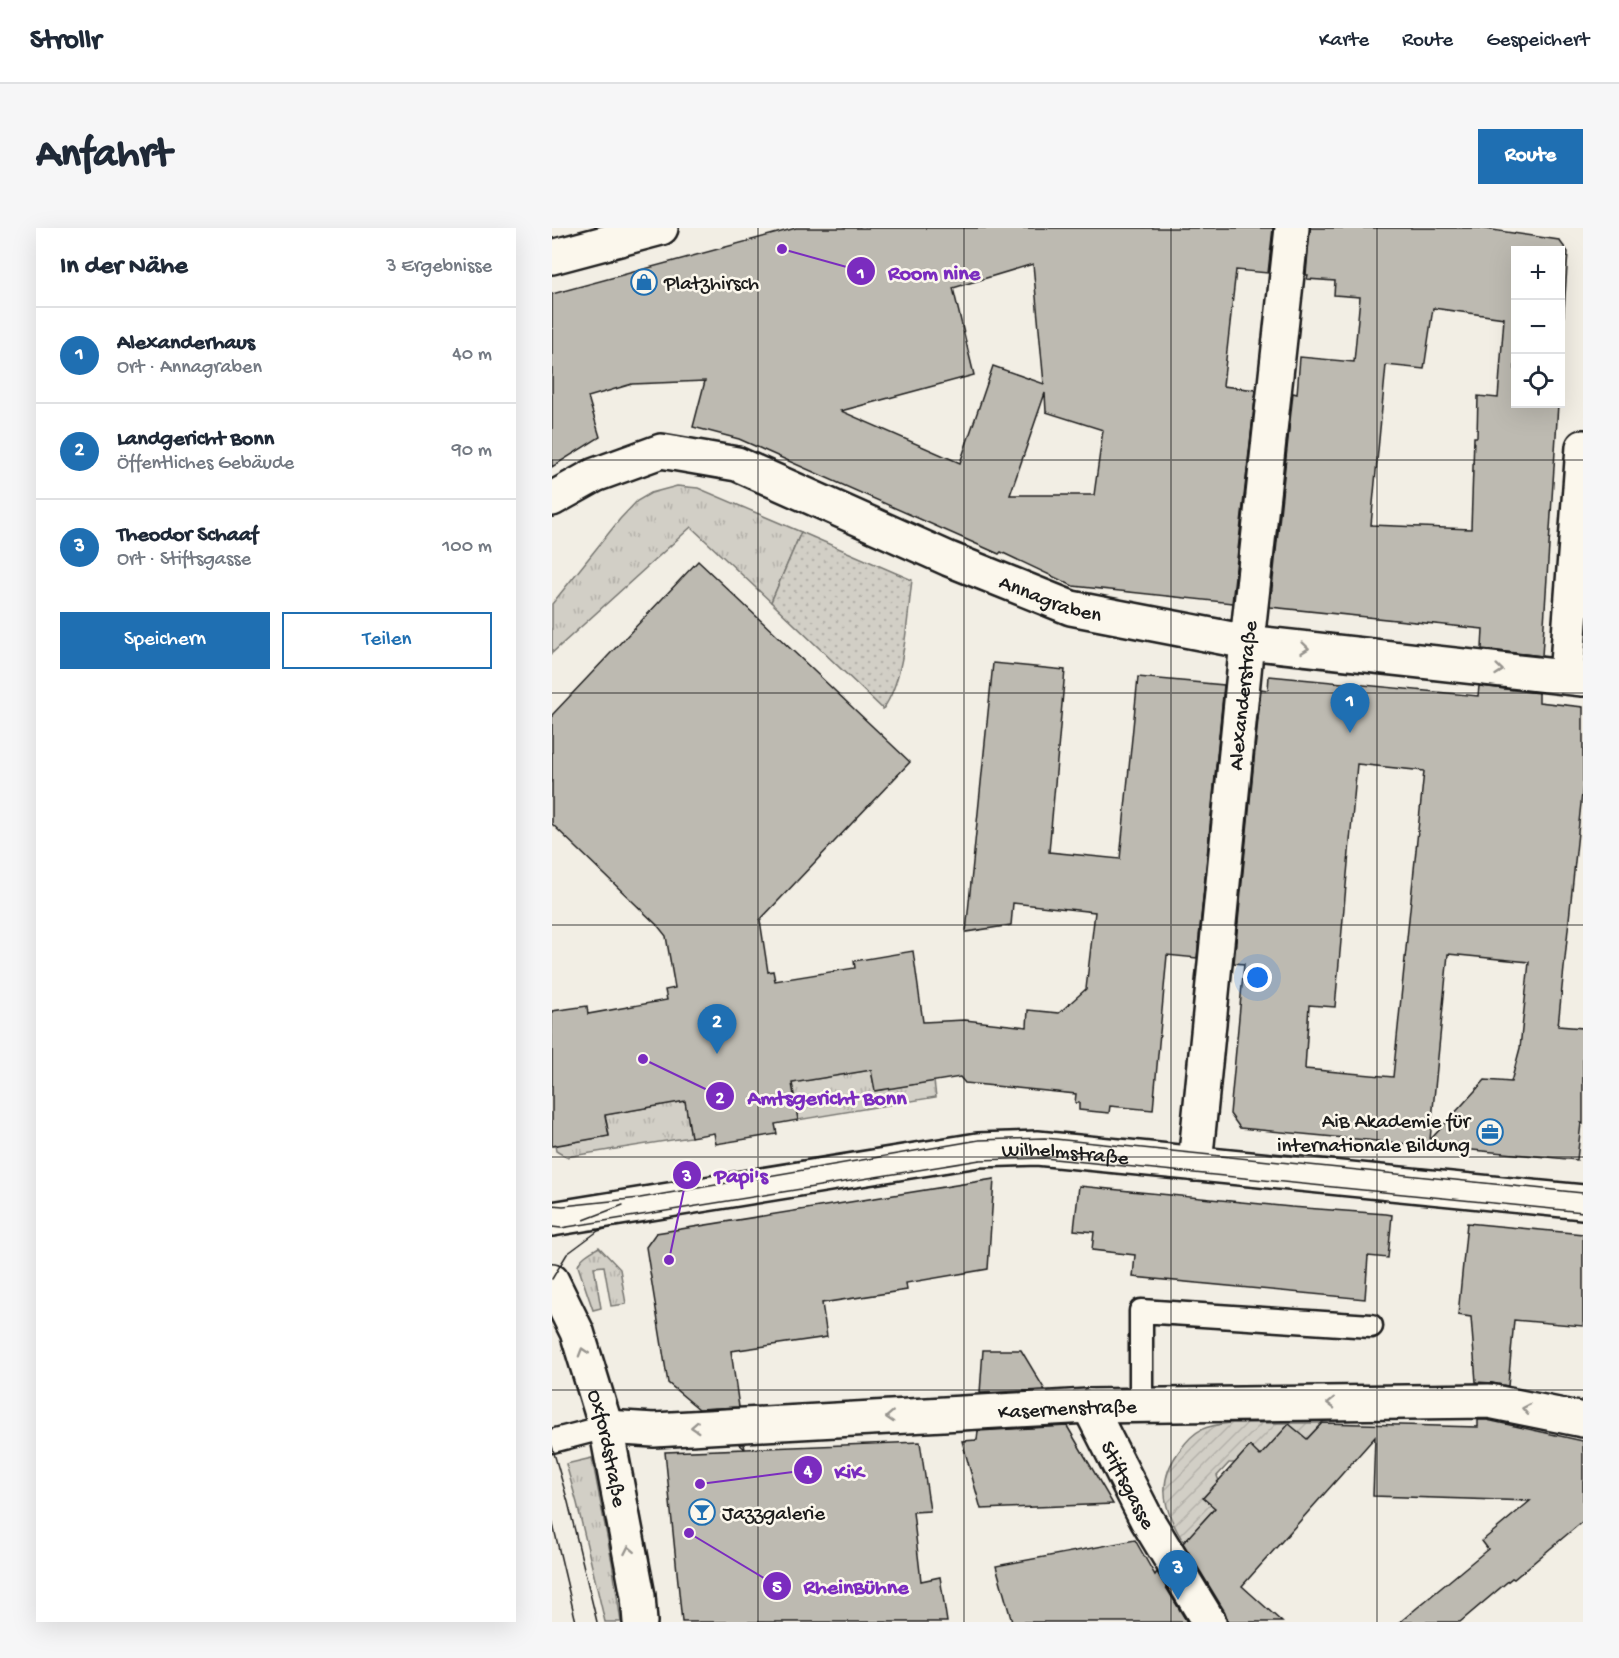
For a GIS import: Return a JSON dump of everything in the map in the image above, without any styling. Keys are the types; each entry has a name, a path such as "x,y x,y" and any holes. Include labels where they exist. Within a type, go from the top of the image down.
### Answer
{"street":[{"path":"552,257 661,228"},
{"name":"Alexanderstraße","path":"1195,1164 1247,642 1292,228"},
{"path":"1575,678 1583,447"},
{"name":"Annagraben","path":"552,499 595,475 660,451 737,464 949,559 1071,608 1247,642 1575,678"},
{"name":"Wilhelmstraße","path":"552,1219 978,1150 1037,1148 1583,1202"},
{"name":"Oxfordstraße","path":"552,1281 577,1332 606,1427 638,1596 640,1622"},
{"name":"Kasernenstraße","path":"606,1427 654,1430 1089,1406 1489,1401 1583,1420"},
{"name":"Stiftsgasse","path":"1089,1406 1146,1520 1209,1622"}],"lane":[{"path":"1142,1405 1141,1311 1371,1326"},
{"name":"Kasernenstraße","path":"552,1441 606,1427"}],"green space":[{"path":"677,486 698,488 801,532 771,602 691,527 552,653 552,604 637,501 651,493"},
{"path":"801,532 912,580 901,665 896,682 883,709 771,602"},
{"path":"871,1070 875,1091 934,1081 936,1097 798,1120 792,1083"},
{"path":"685,1101 691,1137 566,1157 556,1151 555,1145 609,1136 605,1115"},
{"path":"599,1247 620,1269 626,1304 611,1306 604,1266 594,1267 601,1308 593,1310 578,1266 583,1257"},
{"path":"1231,1423 1322,1423 1307,1439 1260,1456 1249,1447 1235,1463 1229,1463 1217,1476 1219,1481 1204,1498 1215,1508 1185,1541 1195,1560 1178,1533 1167,1506 1166,1479 1171,1465 1191,1437 1202,1429"},
{"path":"592,1458 621,1622 605,1622 566,1464"}],"building":[{"path":"796,228 1273,228 1268,273 1236,270 1223,386 1256,390 1232,603 1073,586 1001,552 999,554 739,439 693,427 705,381 632,384 588,397 600,437 552,467 552,294","holes":["1033,264 1044,384 993,366 960,463 841,411 974,375 953,288","1045,393 1046,412 1103,430 1094,495 1010,495"]},
{"path":"1310,228 1479,228 1559,240 1564,246 1511,246 1511,408 1558,408 1542,656 1482,649 1483,629 1270,607 1293,393 1297,394 1300,357 1354,362 1360,297 1334,295 1335,281 1307,279 1308,275 1306,275","holes":["1433,308 1504,318 1498,398 1478,396 1477,437 1474,437 1471,529 1371,525 1386,365 1424,369"]},
{"path":"1565,248 1568,252 1565,296"},
{"path":"698,561 910,762 760,920 768,972 773,971 775,981 855,968 854,961 913,951 923,1022 965,1020 1027,1027 1028,1010 1059,1013 1086,989 1095,912 1013,903 1011,925 966,932 993,663 1065,670 1049,852 1120,859 1138,677 1224,685 1197,958 1167,955 1153,1110 1110,1106 1109,1113 1079,1110 1079,1103 1075,1103 1076,1094 965,1083 960,1077 875,1091 871,1070 792,1083 798,1120 775,1124 777,1134 716,1144 714,1133 691,1137 685,1101 605,1115 609,1136 552,1146 552,1011 587,1006 588,1014 667,1000 665,990 675,988 666,936 552,824 552,715"},
{"path":"1269,676 1478,696 1479,686 1539,693 1539,702 1583,707 1583,784 1558,1026 1583,1028 1583,1124 1581,1123 1577,1160 1240,1128 1230,1114 1244,964 1234,963 1261,689 1268,690","holes":["1357,764 1424,771 1393,1077 1305,1069 1309,1005 1335,1007","1448,954 1529,962 1520,1048 1511,1082 1485,1080 1430,1140"]},
{"path":"994,1179 988,1269 906,1283 907,1290 822,1303 827,1337 731,1351 739,1407 699,1409 668,1383 646,1247 656,1233"},
{"path":"1079,1186 1392,1215 1388,1258 1368,1256 1365,1299 1133,1277 1135,1255 1092,1250 1094,1232 1074,1230"},
{"path":"1467,1223 1583,1234 1583,1326 1514,1320 1508,1386 1476,1382 1471,1317 1458,1315"},
{"path":"983,1350 1021,1350 1045,1390 980,1393"},
{"path":"1478,1420 1583,1441 1583,1521 1514,1579 1512,1578 1460,1622 1400,1622 1488,1549 1482,1541 1530,1501 1373,1496 1375,1437 1242,1586 1282,1622 1228,1622 1225,1612 1183,1543 1215,1508 1203,1498 1250,1446 1260,1456 1289,1424 1307,1439 1322,1423 1478,1427"},
{"path":"1067,1426 1113,1504 981,1509 962,1441 977,1440 978,1431"},
{"path":"920,1442 930,1511 913,1512 921,1581 940,1577 947,1622 682,1622 665,1452"},
{"path":"1135,1540 1155,1575 1157,1572 1187,1622 1012,1622 996,1566"}],"tram line":[{"path":"552,1205 563,1206 640,1198 979,1140 1045,1138 1583,1193"},
{"path":"552,1227 561,1228 980,1160 1044,1158 1583,1212"},
{"path":"584,1220 623,1205"},
{"path":"552,1279 567,1254 598,1231 612,1227"},
{"path":"552,1446 597,1622"},
{"path":"552,1520 576,1622"}],"place":[{"name":"Room nine","path":"782,249"},
{"name":"Platzhirsch","path":"644,282"},
{"name":"Alexanderhaus","path":"1350,733"},
{"name":"Landgericht Bonn","path":"717,1054"},
{"name":"Amtsgericht Bonn","path":"643,1059"},
{"name":"AiB Akademie für internationale Bildung","path":"1490,1132"},
{"name":"Papi's","path":"669,1260"},
{"name":"KiK","path":"700,1484"},
{"name":"Jazzgalerie","path":"702,1512"},
{"name":"RheinBühne","path":"689,1533"},
{"name":"Theodor Schaaf","path":"1178,1600"}]}
